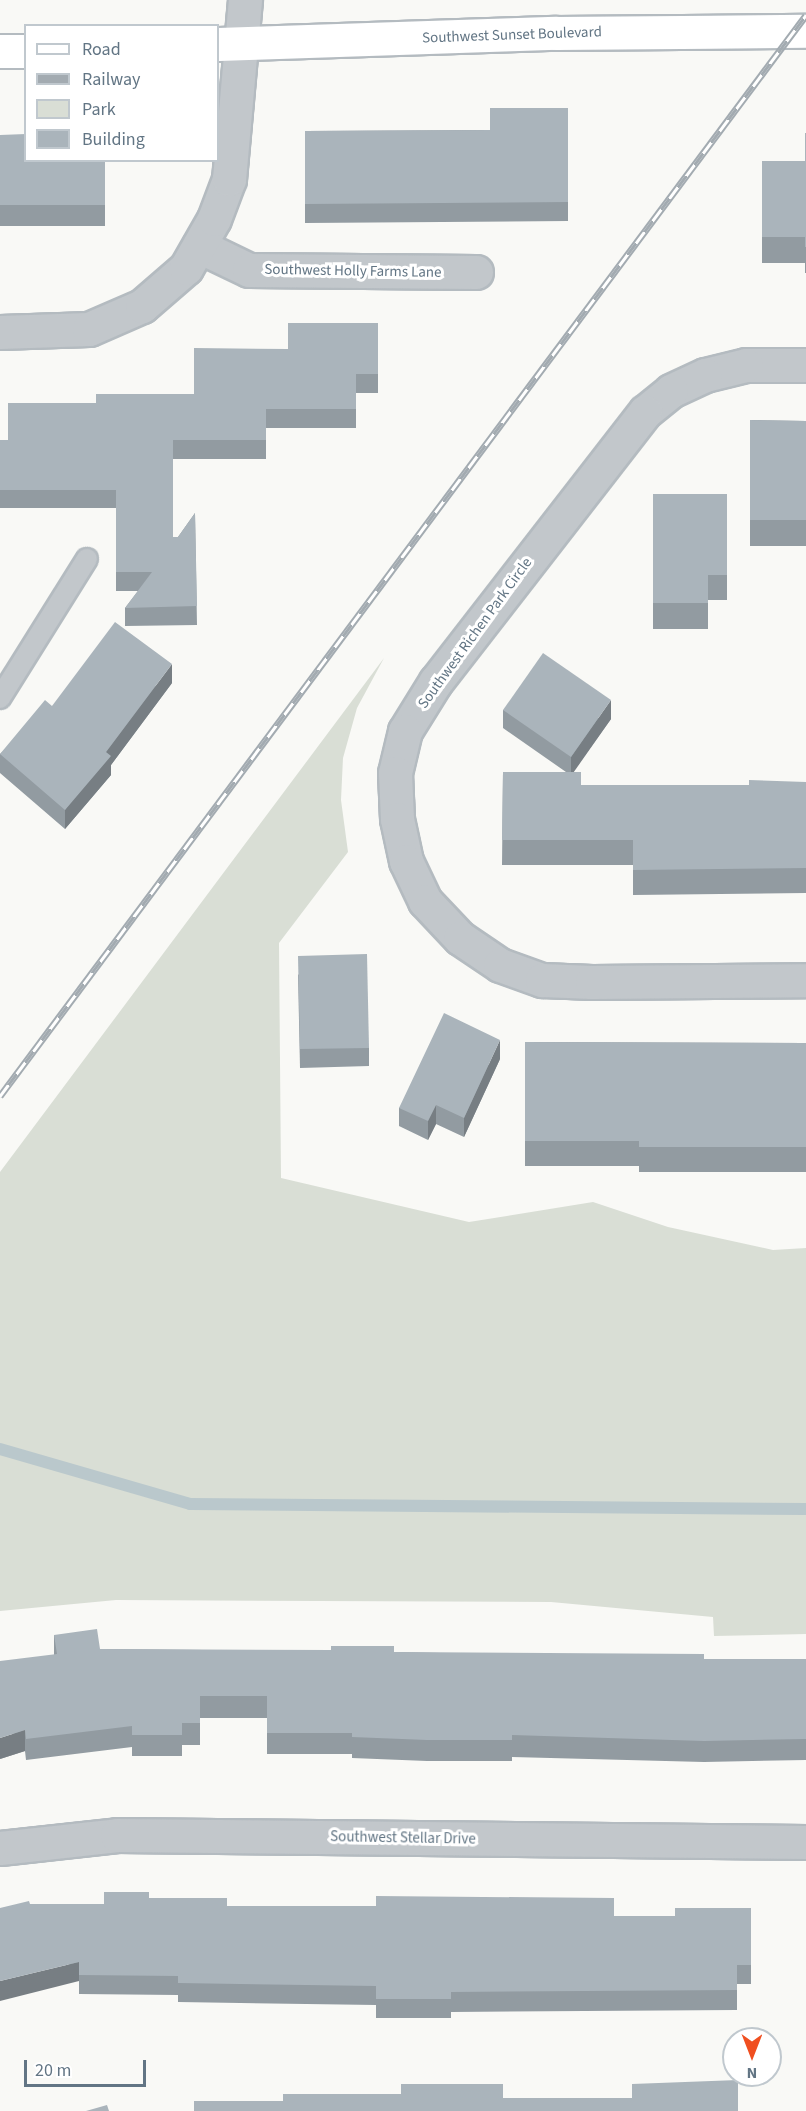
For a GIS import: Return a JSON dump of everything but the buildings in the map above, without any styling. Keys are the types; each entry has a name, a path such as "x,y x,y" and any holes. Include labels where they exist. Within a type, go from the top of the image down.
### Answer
{"main road":[{"name":"Southwest Sunset Boulevard","path":"229,44 806,31"},
{"path":"0,51 24,51"}],"street":[{"path":"0,332 89,329 142,306 186,268 214,219 229,179 229,44 245,0"},
{"name":"Southwest Holly Farms Lane","path":"198,246 249,270 476,272"},
{"name":"Southwest Richen Park Circle","path":"806,365 746,365 705,375 671,391 645,412 436,681 405,731 395,773 397,819 406,861 426,901 460,938 500,965 542,980 592,982 806,980"},
{"name":"Southwest Stellar Drive","path":"0,1848 117,1834 806,1842"}],"lane":[{"path":"0,698 87,559"}],"green space":[{"path":"384,658 357,708 343,758 341,800 348,852 279,943 281,1178 469,1222 593,1202 668,1227 773,1250 806,1248 806,1634 714,1636 713,1617 551,1602 116,1600 0,1611 0,1172"}],"waterway":[{"path":"0,1449 190,1504 806,1509"}],"railway":[{"path":"0,1096 806,15"}]}
